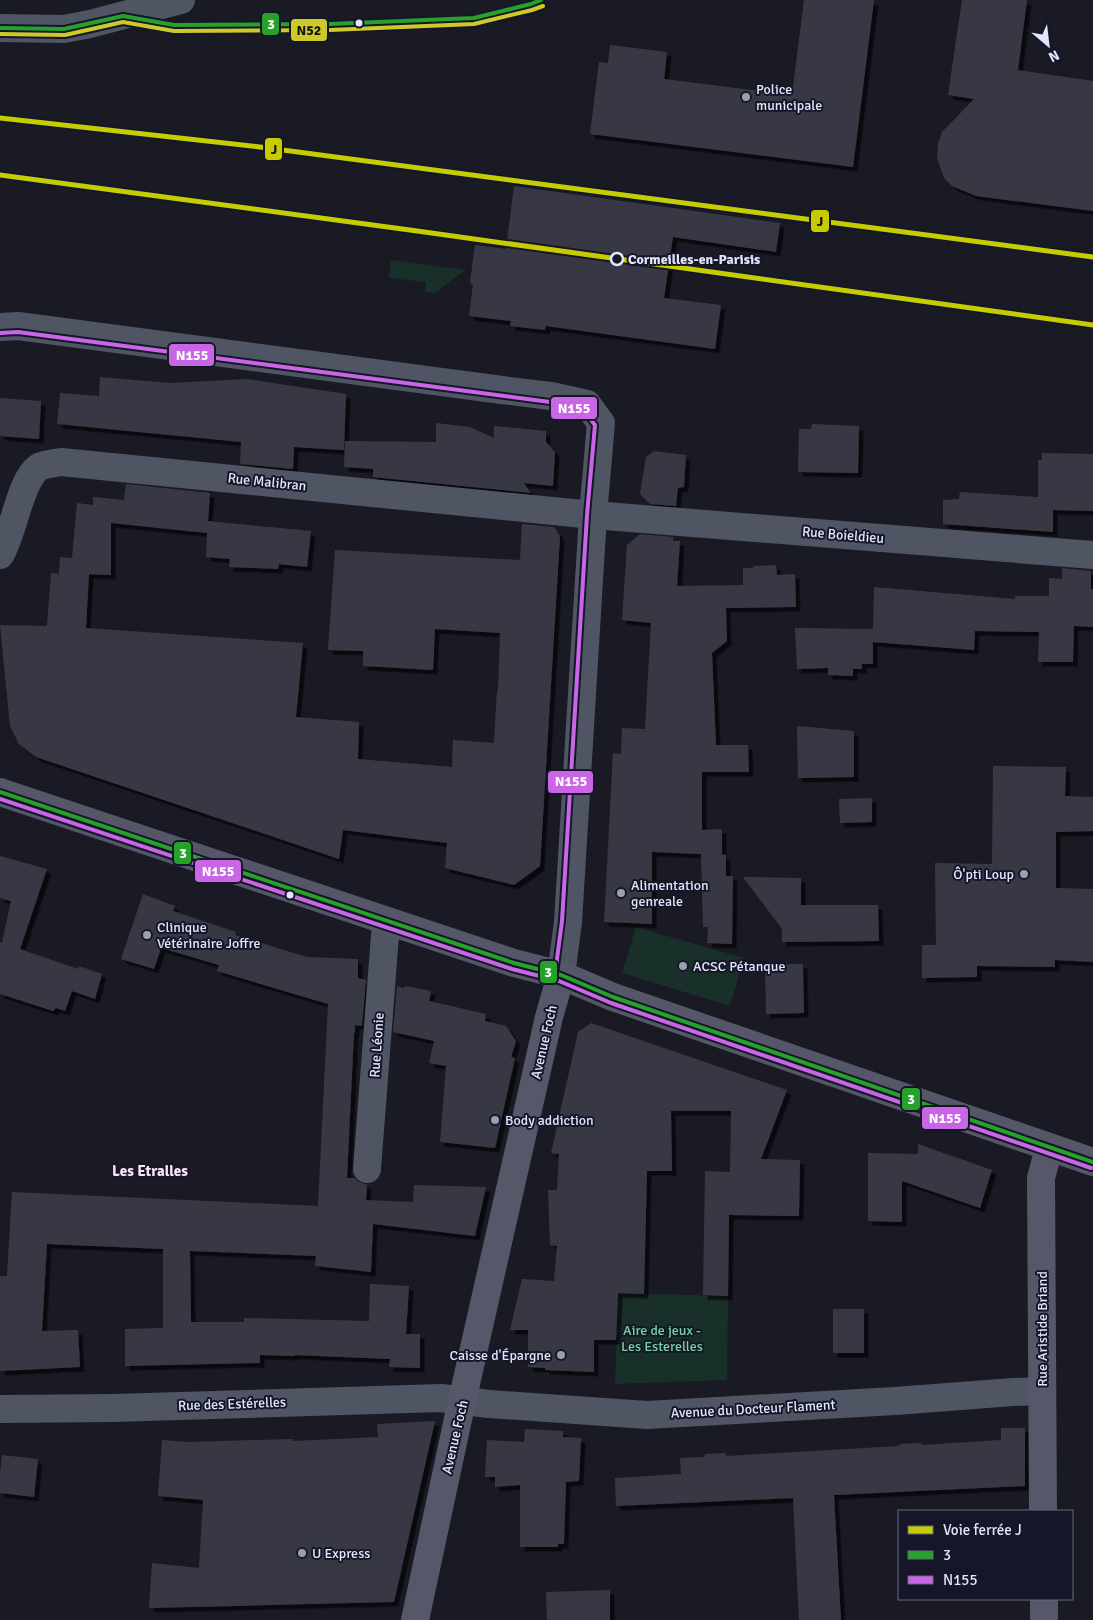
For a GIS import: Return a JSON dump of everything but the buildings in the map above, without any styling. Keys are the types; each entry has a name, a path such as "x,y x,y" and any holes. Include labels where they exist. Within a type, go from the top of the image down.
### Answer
{"main road":[{"path":"0,792 386,922 528,968 560,975 614,996 1093,1162"}],"street":[{"path":"0,28 64,29 90,24 123,8 181,0"},
{"name":"Avenue Foch","path":"6,323 551,396 587,404 601,423 593,515 567,931 560,975 549,1017 415,1620"},
{"name":"Rue Malibran","path":"0,555 7,543 27,480 41,466 61,462 593,515"},
{"name":"Rue Boieldieu","path":"593,515 1093,554"},
{"name":"Rue Léonie","path":"367,1169 386,922"},
{"name":"Rue Aristide Briand","path":"1043,1510 1041,1178 1049,1148"},
{"name":"Avenue du Docteur Flament","path":"463,1402 647,1415 1042,1391"},
{"name":"Rue des Estérelles","path":"0,1409 113,1408 442,1398 463,1402"},
{"path":"1044,1600 1044,1620"}],"green space":[{"path":"391,260 465,270 435,293 425,292 426,282 389,278"},
{"name":"ACSC Pétanque","path":"636,927 744,958 730,1006 622,973"},
{"name":"Aire de jeux - Les Esterelles","path":"618,1293 728,1296 727,1380 615,1384"}],"rail line":[{"name":"J","path":"0,118 260,147 1093,257"},
{"name":"J","path":"0,175 1093,325"}],"transit line":[{"name":"3","path":"0,28 64,29 123,16 174,25 330,24 474,18 541,0"},
{"name":"N52","path":"0,34 65,35 123,22 174,31 330,30 474,24 543,6"},
{"name":"N155","path":"0,333 18,332 550,402 583,410 595,425 587,515 562,921 555,974"},
{"name":"3","path":"0,792 514,963 561,975 613,997 1093,1162"},
{"name":"N155","path":"0,799 512,969 559,981 611,1003 1091,1168"}],"place":[{"name":"Police municipale","path":"746,97"},
{"name":"Cormeilles-en-Parisis","path":"617,259"},
{"name":"Ô'pti Loup","path":"1024,874"},
{"name":"Alimentation genreale","path":"621,893"},
{"name":"Clinique Vétérinaire Joffre","path":"147,935"},
{"name":"ACSC Pétanque","path":"683,966"},
{"name":"Body addiction","path":"495,1120"},
{"name":"Caisse d'Épargne","path":"561,1355"},
{"name":"U Express","path":"302,1553"}],"district":[{"name":"Les Etralles","path":"150,1171"}]}
